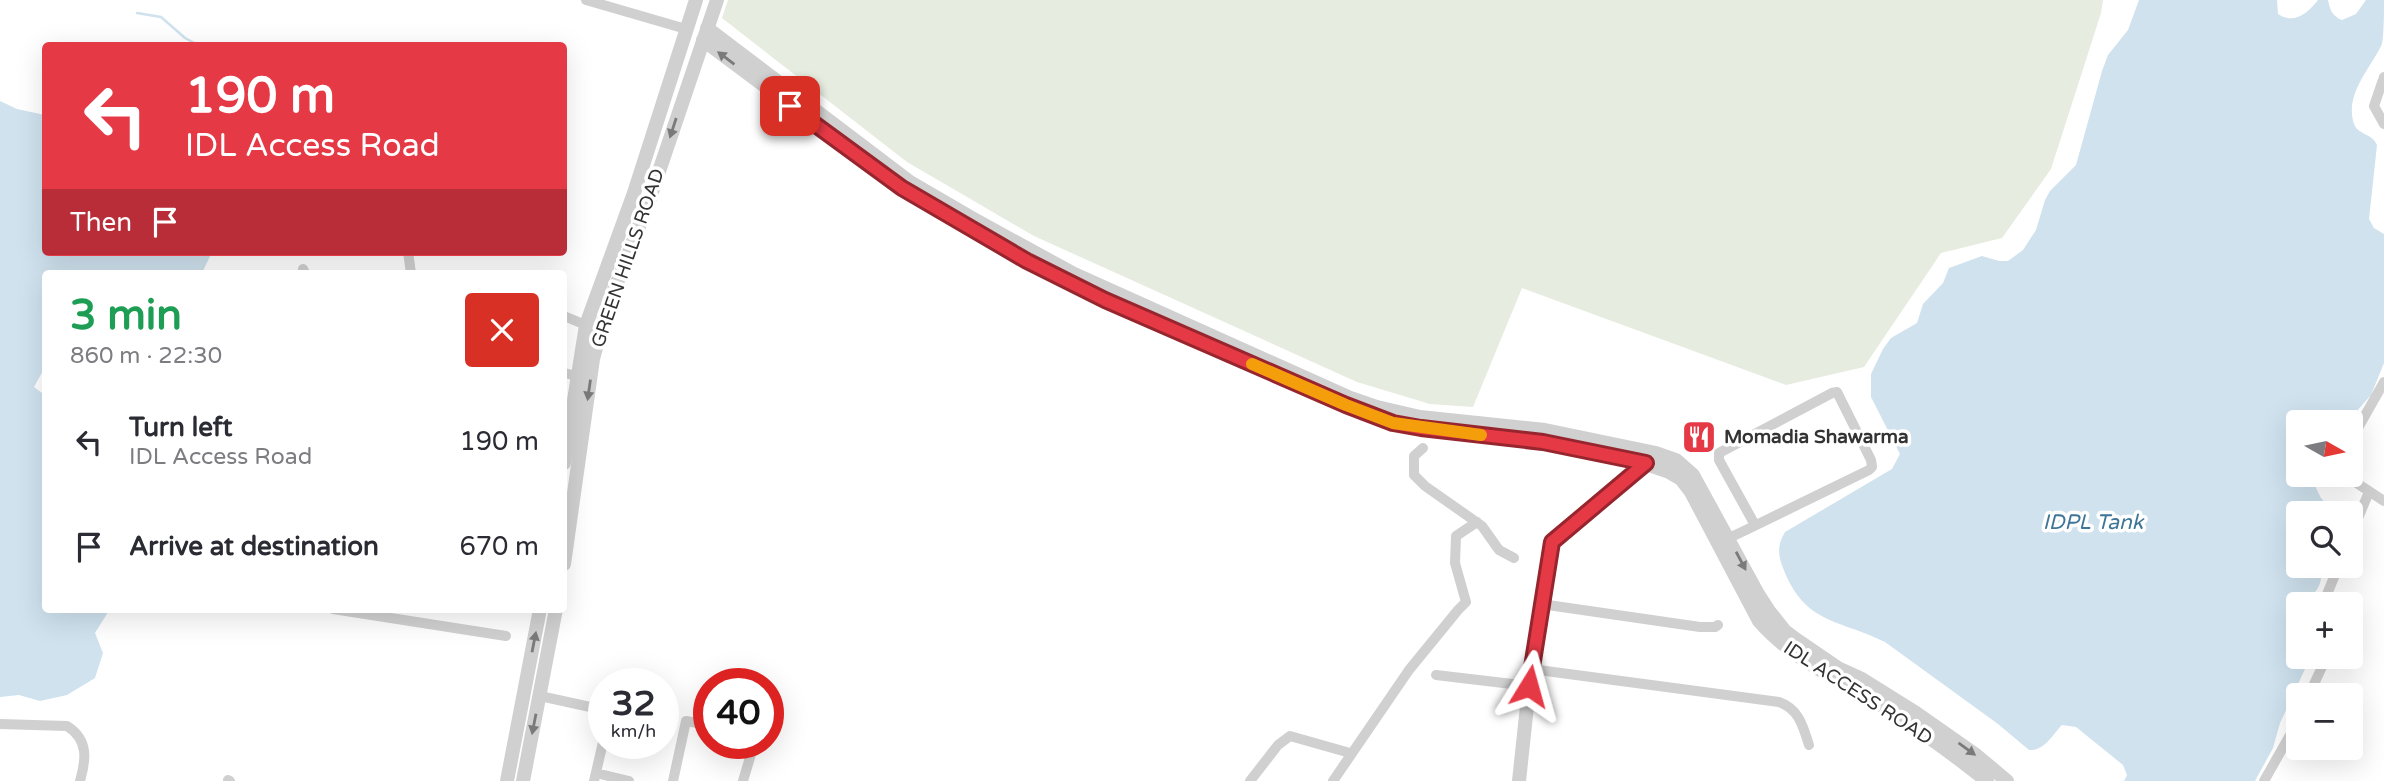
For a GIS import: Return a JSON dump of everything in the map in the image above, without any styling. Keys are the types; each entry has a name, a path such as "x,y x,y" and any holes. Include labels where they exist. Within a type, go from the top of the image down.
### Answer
{"street":[{"path":"586,0 686,29"},
{"name":"GREEN HILLS ROAD","path":"567,418 570,374 634,193 696,0"},
{"name":"GREEN HILLS ROAD","path":"567,543 593,359 600,331 650,198 717,0"},
{"path":"705,34 857,150 1034,254 1348,397 1420,417 1545,430 1651,458 1676,460 1693,475 1758,594 1785,631 1839,668 1937,726 2007,781"},
{"path":"2384,77 2374,106 2384,124"},
{"path":"567,317 600,331"},
{"path":"2363,419 2384,382"},
{"path":"1729,538 1755,526 1872,467 1837,392 1719,453 1719,460 1755,526"},
{"path":"1423,448 1414,456 1414,475 1425,486 1482,526 1499,550 1514,558"},
{"path":"1519,781 1531,669 1552,542 1651,458"},
{"name":"IDL ACCESS ROAD","path":"1651,458 1681,479 1691,492 1759,621 1774,638 1801,659 1927,736 1987,781"},
{"path":"2362,487 2384,501"},
{"path":"2363,506 2369,492"},
{"path":"1333,781 1409,670 1466,602 1455,563 1456,536 1476,522"},
{"path":"1541,604 1700,627 1718,625"},
{"path":"367,613 506,636"},
{"path":"507,781 539,613"},
{"path":"523,781 555,613"},
{"path":"1531,669 1779,702 1795,711 1809,745"},
{"path":"1436,675 1529,686"},
{"path":"540,696 588,706"},
{"path":"673,781 686,721 693,722"},
{"path":"0,724 68,726 82,741 86,760 80,781"},
{"path":"1250,781 1278,745 1290,736 1350,754"},
{"path":"2264,781 2286,742"},
{"path":"599,759 595,777 629,781"},
{"path":"743,781 750,759"}],"shaded area":[{"path":"728,0 2103,0 2051,169 2002,238 1941,253 1864,367 1786,385 1522,288 1473,407 1430,404 1357,382 1034,236 907,162 722,18"}],"water":[{"name":"IDPL Tank","path":"2139,0 2277,0 2278,14 2295,18 2305,13 2318,0 2328,0 2332,12 2342,20 2356,14 2366,0 2384,0 2382,44 2360,82 2352,113 2356,128 2372,138 2377,145 2369,219 2374,228 2384,234 2384,363 2371,395 2358,410 2286,410 2286,487 2316,487 2324,501 2286,501 2286,578 2321,578 2315,592 2286,592 2286,669 2305,669 2299,683 2286,683 2286,710 2273,748 2255,781 2124,781 2127,775 2123,765 2076,727 2062,725 2048,742 2040,748 2029,750 1998,724 1885,642 1838,624 1813,610 1792,587 1779,554 1785,532 1892,469 1900,454 1871,397 1871,374 1883,349 1891,338 1917,323 1923,304 1943,283 1949,268 1982,256 2008,261 2023,250 2036,230 2050,191 2076,165 2108,55 2128,30"},
{"path":"0,101 17,109 42,114 42,256 210,256 203,270 42,270 42,372 34,387 42,393 42,613 108,613 95,633 103,653 95,678 67,695 40,701 19,695 0,697"}],"waterway":[{"path":"137,13 161,17 192,42"}],"slow traffic":[{"path":"1252,364 1393,423 1481,435"}],"place":[{"name":"Momadia Shawarma","path":"1699,437"}],"route":[{"path":"790,106 902,188 1027,261 1105,300 1372,416 1421,428 1543,442 1646,463 1552,542 1529,686"}]}
